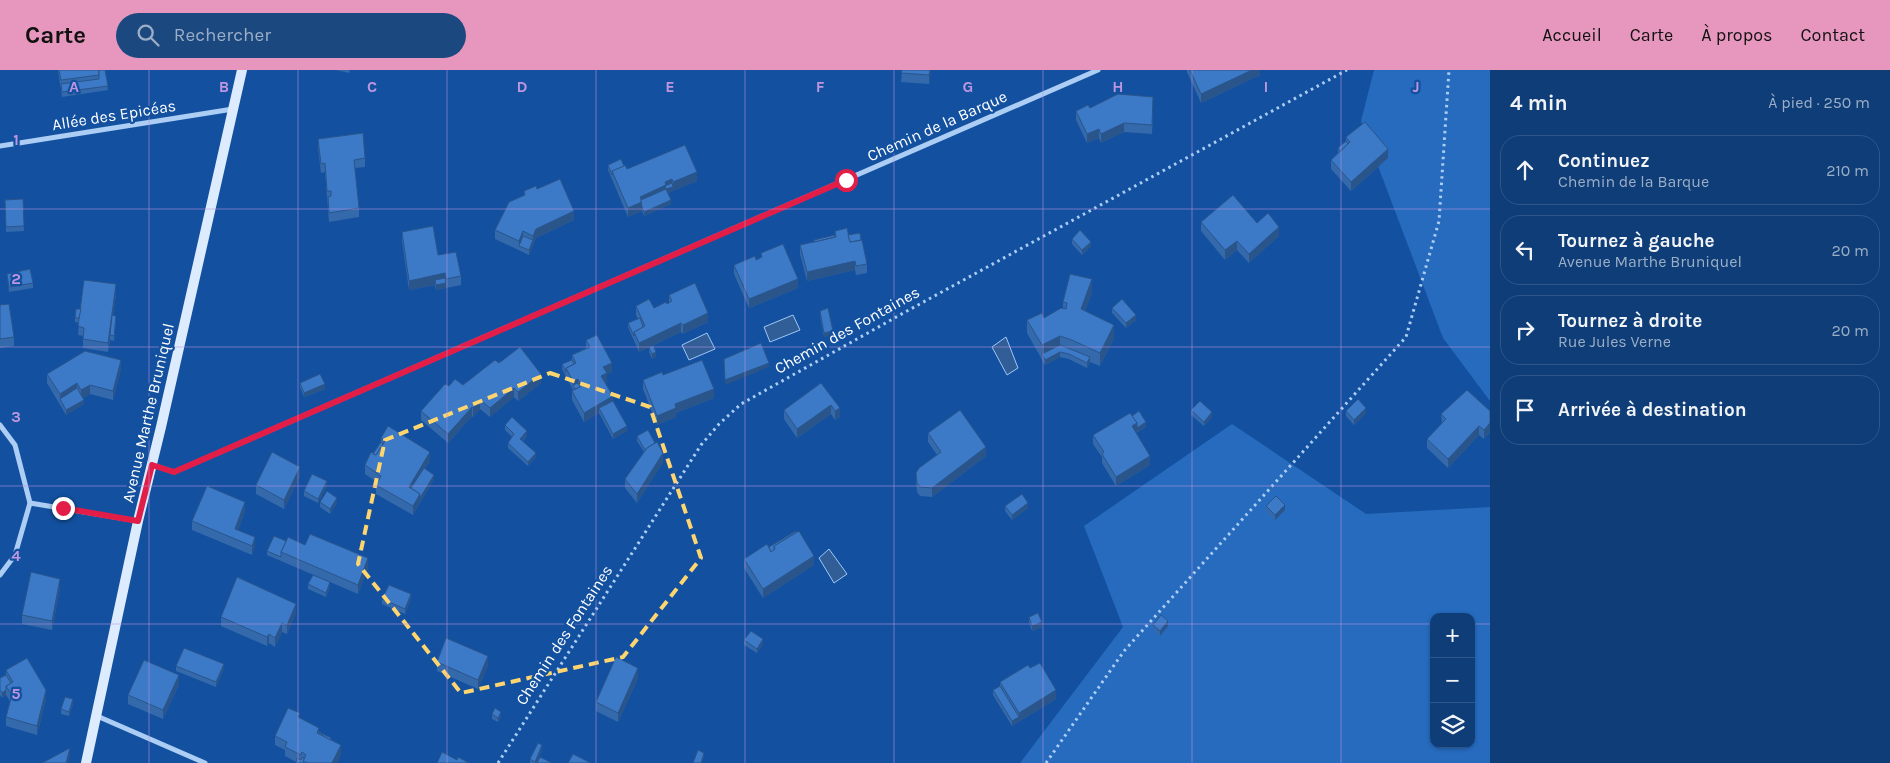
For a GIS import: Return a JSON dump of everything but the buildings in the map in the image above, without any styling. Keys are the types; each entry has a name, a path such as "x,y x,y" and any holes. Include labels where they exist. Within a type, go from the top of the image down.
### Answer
{"street":[{"name":"Avenue Marthe Bruniquel","path":"86,763 138,521 242,70"},
{"name":"Chemin de la Barque","path":"152,465 174,472 1098,70"},
{"name":"Allée des Epicéas","path":"0,146 233,109"},
{"path":"0,426 15,446 30,503 15,555 0,575"},
{"path":"30,503 138,521"},
{"path":"96,716 205,763"}],"path":[{"name":"Chemin des Fontaines","path":"498,763 701,445 740,404 932,296 1347,70"},
{"path":"1046,763 1124,651 1406,337 1439,221 1449,70"}],"highlighted area":[{"path":"550,373 650,407 701,558 623,657 461,693 358,564 385,440"}],"shaded area":[{"path":"1374,70 1490,70 1490,401 1443,338 1361,121"},
{"path":"793,315 800,330 770,342 764,327"},
{"path":"707,333 715,349 689,360 682,345"},
{"path":"1006,337 1018,368 1007,375 992,347"},
{"path":"1232,424 1366,514 1490,507 1490,763 1020,763 1123,627 1084,526"},
{"path":"829,549 847,574 834,583 819,558"}],"route":[{"path":"63,508 138,521 152,465 174,472 846,180"}]}
